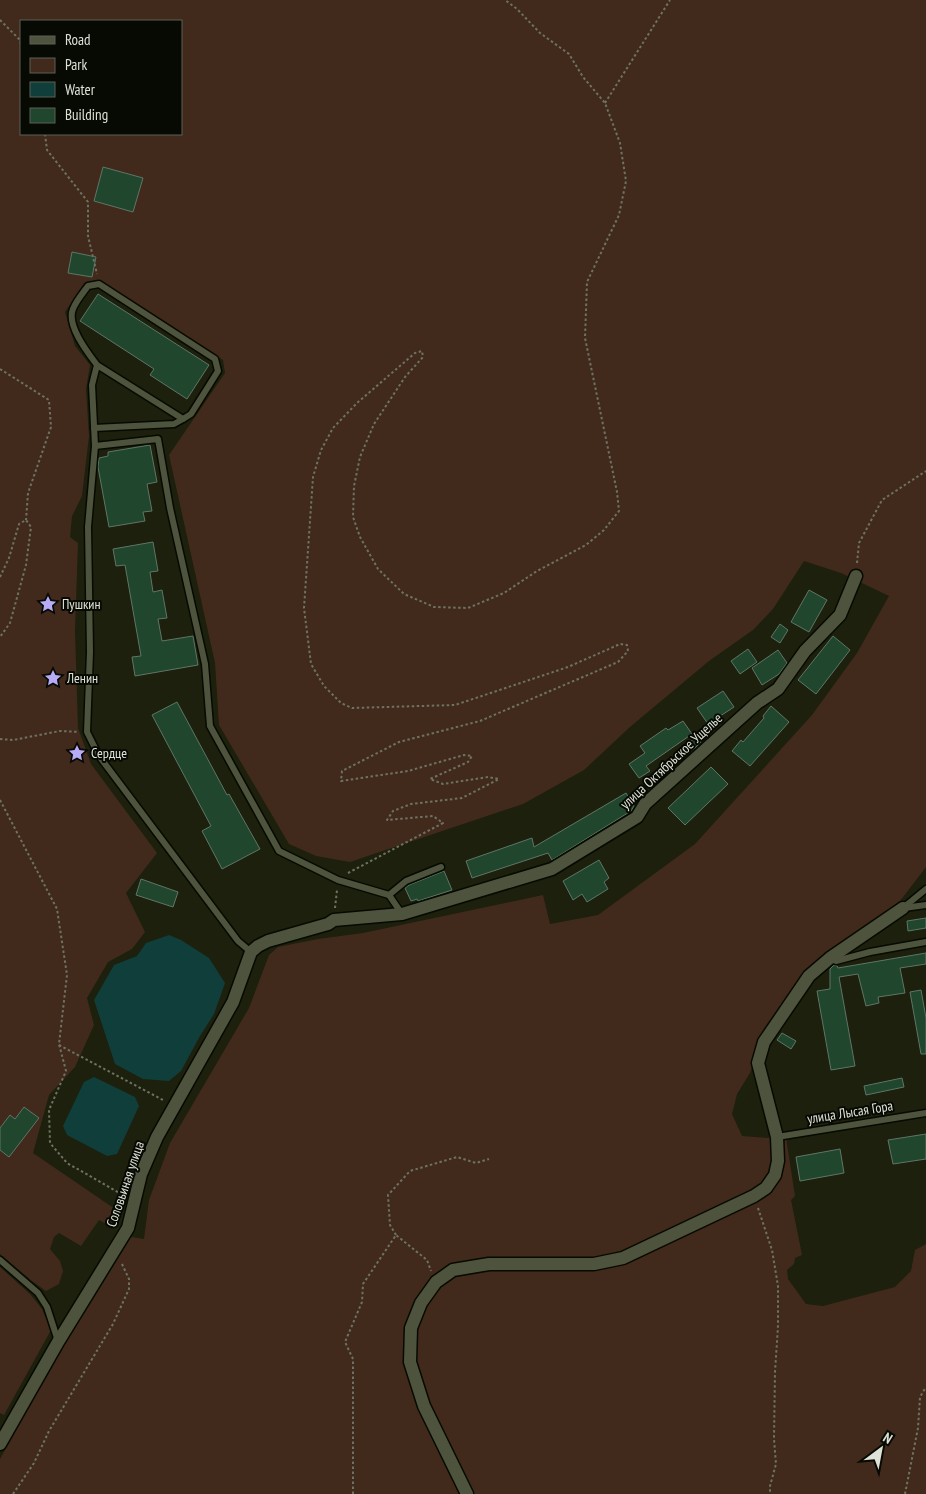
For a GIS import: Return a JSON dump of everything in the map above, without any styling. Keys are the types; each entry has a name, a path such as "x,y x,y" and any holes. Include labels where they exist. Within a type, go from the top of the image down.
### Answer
{"street":[{"name":"улица Октябрьское Ущелье","path":"334,920 402,914 552,868 637,817 646,804 757,703 778,689 806,651 840,615 856,576"},
{"path":"467,1494 424,1406 410,1362 411,1328 421,1303 436,1282 453,1270 489,1264 594,1264 623,1258 754,1196 766,1188 775,1176 778,1161 777,1137 758,1063 764,1042 810,976 830,958 903,908"},
{"path":"251,952 268,941 328,924 334,920"},
{"name":"Соловьиная улица","path":"0,1444 58,1342 128,1228 141,1174 157,1137 233,1002 251,952"}],"lane":[{"path":"94,428 174,424 191,414 218,371 215,359 99,284 88,286 72,310 72,320 79,339 97,365 183,418"},
{"path":"97,365 92,385 95,446 88,527 90,652 87,732 100,756 238,941 251,952"},
{"path":"95,446 158,439 170,508 205,664 210,726 278,851 338,880 388,895 402,914"},
{"path":"388,895 406,881 441,867"},
{"path":"903,908 926,889"},
{"path":"903,908 926,905"},
{"path":"830,958 836,961 870,952 926,942"},
{"name":"улица Лысая Гора","path":"777,1137 926,1113"},
{"path":"0,1260 38,1293 47,1307 58,1342"}],"path":[{"path":"334,920 338,880 352,869 443,823 433,816 387,820 393,812 411,804 462,798 499,779 488,777 443,784 430,779 468,762 472,756 464,755 408,771 341,781 342,771 400,742 480,722 618,662 628,652 626,645 620,644 568,667 455,705 352,708 341,703 324,686 311,664 304,608 313,477 321,450 333,428 356,403 415,353 422,351 423,357 405,377 374,424 360,457 354,486 353,517 360,537 378,570 404,594 434,607 468,608 504,593 537,571 586,546 604,530 618,511 617,492 585,338 587,282 619,215 626,182 620,143 605,103 584,77 569,54 540,33 517,9 505,0"},
{"path":"605,103 670,0"},
{"path":"0,20 20,42"},
{"path":"45,135 47,150 88,202 88,236 99,284"},
{"path":"0,369 49,400 51,427 28,493 26,520 31,527 26,565 10,623 0,637"},
{"path":"856,576 859,543 882,500 926,471"},
{"path":"0,577 9,558 19,524 26,520"},
{"path":"0,739 13,740 60,731 87,732"},
{"path":"0,800 57,909 66,976 59,1044 66,1071 49,1110 50,1143 67,1162 134,1201"},
{"path":"59,1044 174,1106"},
{"path":"436,1282 427,1260 396,1235 390,1225 388,1195 410,1171 457,1157 476,1163 489,1159"},
{"path":"754,1196 772,1250 778,1286 774,1439 776,1464 770,1486 770,1494"},
{"path":"352,1494 353,1359 345,1342 362,1302 363,1284 396,1235"},
{"path":"13,1494 34,1463 49,1431 113,1324 129,1289 129,1279 114,1251"},
{"path":"905,1494 918,1428 920,1396 926,1387"}],"green space":[{"path":"0,0 926,0 926,867 900,901 807,971 760,1041 750,1073 737,1094 732,1114 742,1136 768,1138 785,1131 795,1196 791,1200 802,1255 795,1258 794,1264 787,1270 788,1279 806,1304 823,1306 895,1287 911,1271 915,1250 926,1244 926,1494 0,1494 0,1459 54,1361 131,1237 144,1239 149,1200 170,1143 249,1008 269,955 278,947 363,933 543,895 550,924 598,915 695,844 812,715 857,653 889,596 841,573 804,561 773,609 753,630 709,661 630,727 584,770 523,804 350,862 316,856 289,844 219,725 215,663 169,455 225,373 223,360 103,283 84,283 65,312 75,346 90,365 86,389 89,436 82,496 72,516 70,537 78,543 75,631 78,728 91,764 157,853 126,893 145,932 132,949 108,962 87,998 94,1025 75,1067 49,1095 33,1153 118,1211 110,1226 99,1220 81,1246 59,1233 54,1237 50,1249 60,1261 63,1271 59,1284 46,1291 0,1254"},
{"path":"0,1267 30,1294 42,1309 51,1330 4,1415 0,1413"}],"water":[{"path":"169,935 181,940 209,958 225,983 214,1014 181,1071 169,1081 143,1079 115,1064 94,1000 114,965 137,956 146,943"},
{"path":"94,1077 135,1097 139,1106 117,1154 107,1156 67,1135 63,1126 84,1082"}],"building":[{"path":"103,167 143,178 133,212 94,201"},
{"path":"72,252 96,257 92,277 68,273"},
{"path":"98,294 209,365 187,399 150,375 154,369 80,321"},
{"path":"150,445 157,482 147,484 152,511 143,512 145,521 109,527 98,467 99,458 108,456 108,452"},
{"path":"153,542 158,571 150,572 153,592 162,590 167,618 158,619 162,641 193,636 198,665 135,676 132,657 141,656 125,565 116,566 113,549"},
{"path":"809,590 827,600 809,632 791,622"},
{"path":"780,624 788,630 780,643 771,637"},
{"path":"833,636 850,650 816,694 798,680"},
{"path":"748,649 757,662 740,674 731,661"},
{"path":"778,650 787,663 779,674 762,685 752,668"},
{"path":"723,691 734,707 708,724 697,708"},
{"path":"177,702 227,795 229,794 260,849 222,869 202,831 211,826 152,715"},
{"path":"771,706 789,722 750,766 732,751 741,740 743,742 764,718 763,716"},
{"path":"683,721 692,734 646,766 650,771 639,778 629,764 645,753 640,746 666,728 668,730"},
{"path":"697,737 701,742 693,750 688,743"},
{"path":"711,767 728,784 685,825 668,808"},
{"path":"626,793 634,806 631,811 552,860 548,853 472,878 466,861 532,838 534,847"},
{"path":"599,860 609,878 604,882 608,889 587,902 582,894 573,900 563,881"},
{"path":"444,871 452,890 418,901 417,899 411,901 405,888"},
{"path":"141,879 178,892 173,907 136,895"},
{"path":"926,918 926,928 908,931 907,921"},
{"path":"926,953 926,964 900,968 905,993 878,997 879,1003 866,1006 858,974 839,977 855,1066 831,1070 817,991 830,989 830,969 834,965 838,968"},
{"path":"921,990 926,1018 926,1054 921,1054 910,992"},
{"path":"782,1033 796,1041 791,1049 777,1040"},
{"path":"902,1078 904,1087 866,1095 864,1086"},
{"path":"24,1107 39,1118 9,1157 0,1150 0,1128 10,1115 15,1119"},
{"path":"926,1134 926,1159 893,1164 888,1140"},
{"path":"840,1149 844,1173 800,1181 796,1157"}],"place":[{"name":"Пушкин","path":"48,604"},
{"name":"Ленин","path":"53,678"},
{"name":"Сердце","path":"77,753"}]}
